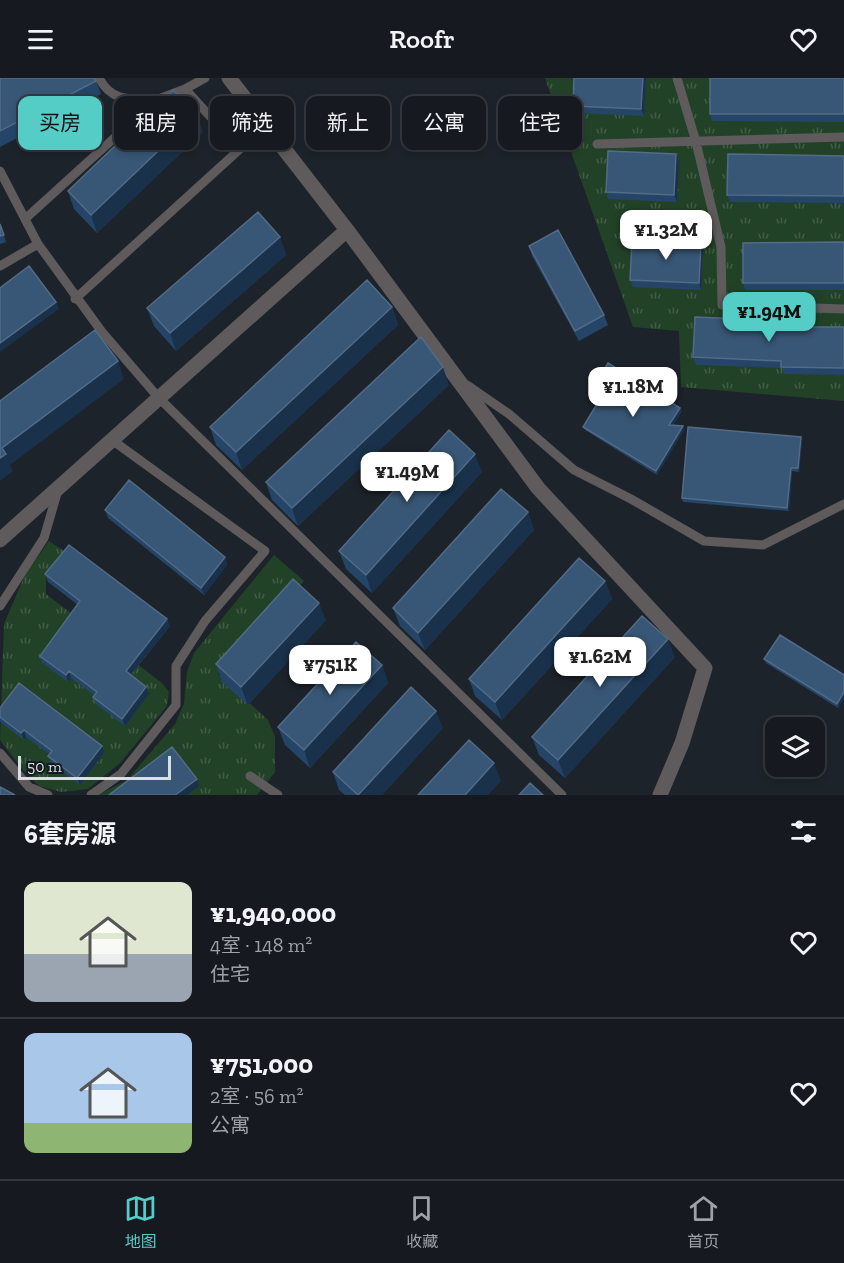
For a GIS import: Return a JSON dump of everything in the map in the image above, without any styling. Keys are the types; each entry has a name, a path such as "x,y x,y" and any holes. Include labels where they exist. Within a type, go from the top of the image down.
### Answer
{"street":[{"path":"229,78 347,230 538,488 705,668 682,743 660,795"},
{"path":"0,540 347,230"}],"lane":[{"path":"99,78 103,85 116,96"},
{"path":"167,96 205,78"},
{"path":"677,78 696,142 721,247 722,304 844,309"},
{"path":"75,299 240,149 185,89"},
{"path":"597,144 844,137"},
{"path":"25,219 114,138"},
{"path":"0,171 38,244 75,299 158,397 561,795"},
{"path":"0,266 38,244"},
{"path":"92,339 102,332"},
{"path":"457,378 509,414 574,471 631,499 704,541 764,545 844,504"},
{"path":"91,795 122,774 176,705 176,666 205,621 265,551 112,440"},
{"path":"0,606 45,538 59,488"},
{"path":"0,753 29,787 48,795"},
{"path":"250,776 278,795"}],"green space":[{"path":"545,78 844,78 844,401 681,387 679,331 633,327 570,150 582,150 582,96 551,96"},
{"path":"49,541 64,551 46,579 46,594 162,683 169,692 167,706 120,763 88,789 61,792 39,786 23,770 0,740 4,624 25,575"},
{"path":"274,555 304,581 218,674 268,720 275,737 275,772 257,795 98,795 127,780 175,724 184,704 187,672 194,653"}],"building":[{"path":"0,78 94,78 96,81 67,96 18,96 18,122 0,131"},
{"path":"574,78 643,78 641,109 582,106 582,96 573,96"},
{"path":"710,78 844,78 844,114 710,114"},
{"path":"173,90 179,96 167,96"},
{"path":"114,147 114,150 159,150 91,215 68,191"},
{"path":"608,151 676,154 674,195 606,192"},
{"path":"728,154 844,156 844,196 727,195"},
{"path":"258,212 280,237 170,333 147,308"},
{"path":"0,224 4,235 0,236"},
{"path":"558,230 604,315 575,331 529,246"},
{"path":"632,240 701,243 699,283 630,280"},
{"path":"844,242 844,283 743,283 743,243"},
{"path":"29,266 56,302 0,343 0,288"},
{"path":"367,280 392,307 236,452 210,427"},
{"path":"695,317 764,320 763,327 844,327 844,368 781,367 781,361 693,357"},
{"path":"95,330 118,361 2,448 6,454 0,458 0,401"},
{"path":"421,337 443,367 292,508 266,482"},
{"path":"608,363 680,408 669,425 683,426 656,471 583,427 603,394 593,387"},
{"path":"688,427 801,437 798,468 791,468 787,508 682,498"},
{"path":"449,430 475,454 366,575 339,551"},
{"path":"129,480 225,557 201,588 105,510"},
{"path":"501,489 528,512 418,633 393,608"},
{"path":"69,545 167,619 126,671 146,687 122,719 93,697 97,692 69,671 66,675 40,656 80,601 45,574"},
{"path":"579,558 605,581 495,702 469,679"},
{"path":"293,579 319,603 241,687 216,664"},
{"path":"642,616 668,639 558,760 532,737"},
{"path":"780,635 844,675 844,692 837,704 764,659"},
{"path":"356,642 382,665 304,750 278,727"},
{"path":"19,683 102,746 77,778 48,756 52,751 24,730 21,733 0,717 0,708"},
{"path":"411,687 436,711 358,795 333,772"},
{"path":"469,740 494,763 465,795 418,795"},
{"path":"172,747 197,779 175,795 109,795"},
{"path":"530,783 543,795 519,795"},
{"path":"0,787 15,795 0,795"}]}
